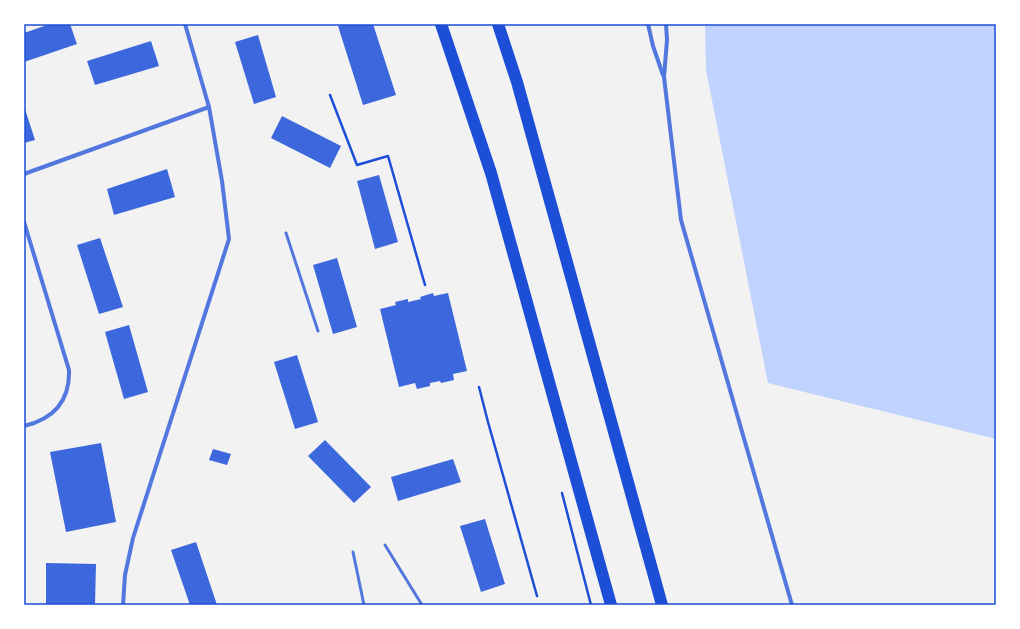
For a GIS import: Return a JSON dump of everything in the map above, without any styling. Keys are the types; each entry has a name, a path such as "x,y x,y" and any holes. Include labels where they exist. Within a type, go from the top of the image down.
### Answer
{"highway":[{"path":"441,24 491,173 611,605"},
{"path":"498,24 517,82 662,605"}],"street":[{"path":"123,605 125,575 133,538 229,239 222,181 209,107 185,24"},
{"path":"648,24 653,46 664,77"},
{"path":"666,24 667,40 664,77 681,220 792,605"},
{"path":"24,174 209,107"},
{"path":"24,222 69,370 70,382 66,396 52,414 44,419 24,426"}],"lane":[{"path":"286,233 318,332"},
{"path":"386,545 422,605"},
{"path":"353,552 364,605"}],"path":[{"path":"330,95 357,165 388,156 425,285"},
{"path":"479,387 537,596"}],"water":[{"path":"705,24 996,24 996,439 768,383 706,70"}],"building":[{"path":"50,24 70,24 77,44 24,62 24,33"},
{"path":"345,24 373,24 396,95 363,105 338,26"},
{"path":"258,35 276,97 254,104 235,42"},
{"path":"151,41 159,66 95,85 87,61"},
{"path":"24,106 35,140 24,143"},
{"path":"282,116 341,146 330,168 271,138"},
{"path":"167,169 175,197 114,215 107,189"},
{"path":"379,175 398,242 375,249 357,181"},
{"path":"100,238 123,307 99,314 77,245"},
{"path":"337,258 357,327 333,334 313,265"},
{"path":"433,293 434,296 448,293 467,371 453,374 454,380 441,383 440,381 430,383 430,386 417,389 415,383 399,387 380,309 396,305 395,302 408,299 408,302 421,299 420,297"},
{"path":"129,325 148,392 124,399 105,332"},
{"path":"297,355 318,422 295,429 274,362"},
{"path":"325,440 371,487 354,503 308,456"},
{"path":"101,443 116,522 66,532 50,452"},
{"path":"213,449 231,454 227,465 209,460"},
{"path":"453,459 461,482 398,501 391,477"},
{"path":"485,519 505,584 481,592 460,526"},
{"path":"196,542 217,605 190,605 171,550"},
{"path":"46,563 96,564 95,605 46,605"}]}
